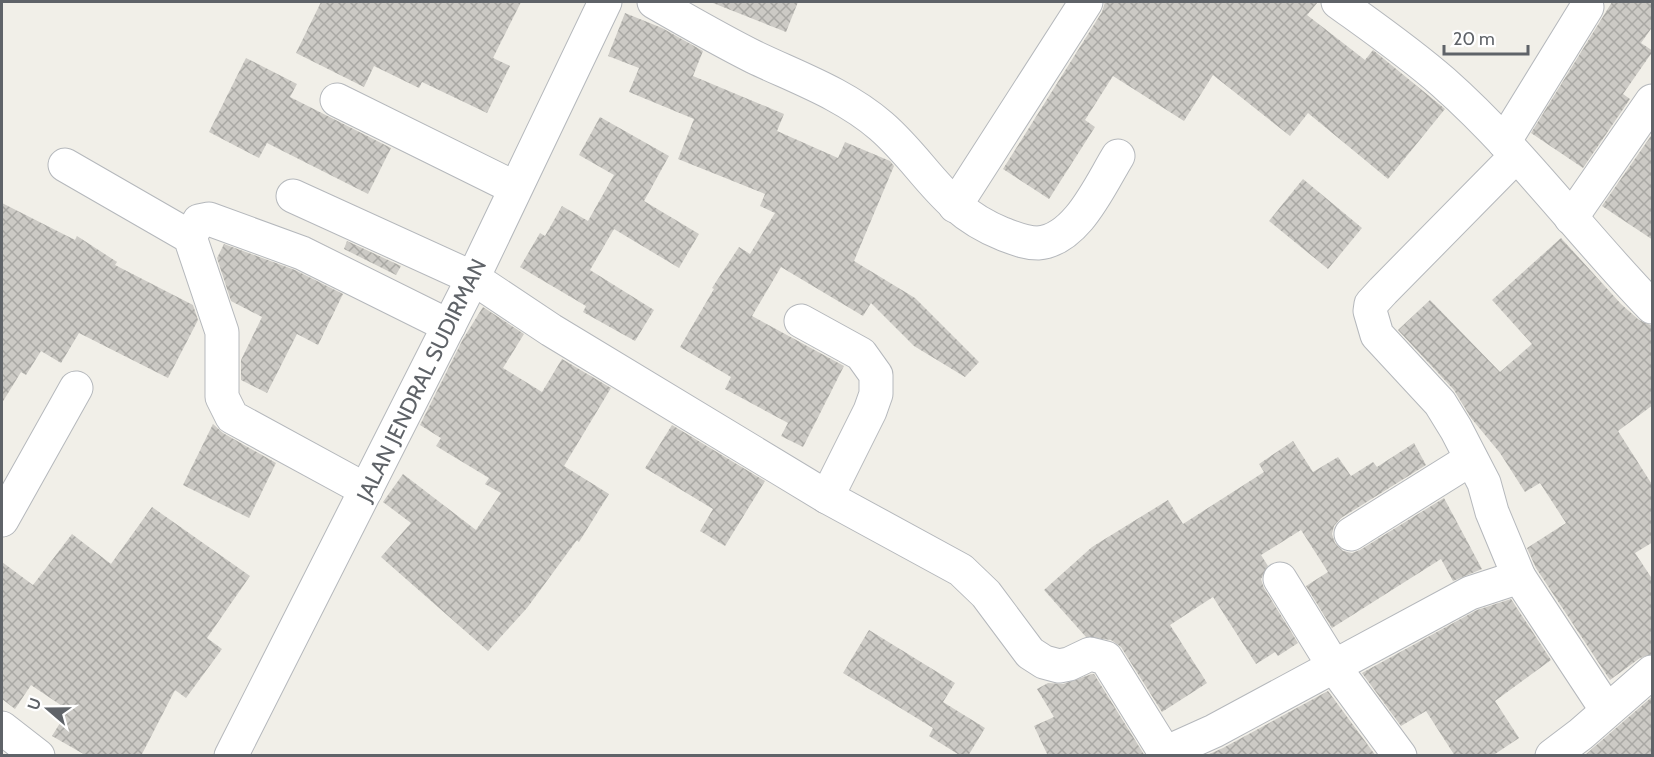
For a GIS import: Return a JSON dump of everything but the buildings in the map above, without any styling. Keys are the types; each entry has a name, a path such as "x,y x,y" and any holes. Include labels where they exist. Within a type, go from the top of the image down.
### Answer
{"street":[{"name":"JALAN JENDRAL SUDIRMAN","path":"231,756 473,278 605,2"},
{"path":"654,2 735,48 854,106 881,126 930,182 956,206 990,229 1023,242 1051,240 1074,222 1118,156"},
{"path":"956,206 1086,2"},
{"path":"1338,2 1444,83 1510,149 1653,307"},
{"path":"1587,7 1510,149 1371,304 1370,311 1377,335 1440,404 1484,483 1492,512 1519,577 1606,709"},
{"path":"338,100 515,188"},
{"path":"1571,218 1653,101"},
{"path":"65,165 190,237 222,332 222,397 232,417 366,490"},
{"path":"293,196 473,278 551,330 827,497 961,570 986,594 1030,653 1044,662 1059,666 1090,654 1106,658 1155,739 1166,750 1174,749 1214,731 1335,668 1470,593 1519,577"},
{"path":"190,237 199,221 209,219 302,253 449,326"},
{"path":"801,321 861,354 876,375 878,386 870,411 827,497"},
{"path":"2,520 76,388"},
{"path":"1351,534 1471,459"},
{"path":"1280,579 1335,668 1400,756"},
{"path":"1552,756 1653,672"},
{"path":"2,728 38,756"}]}
